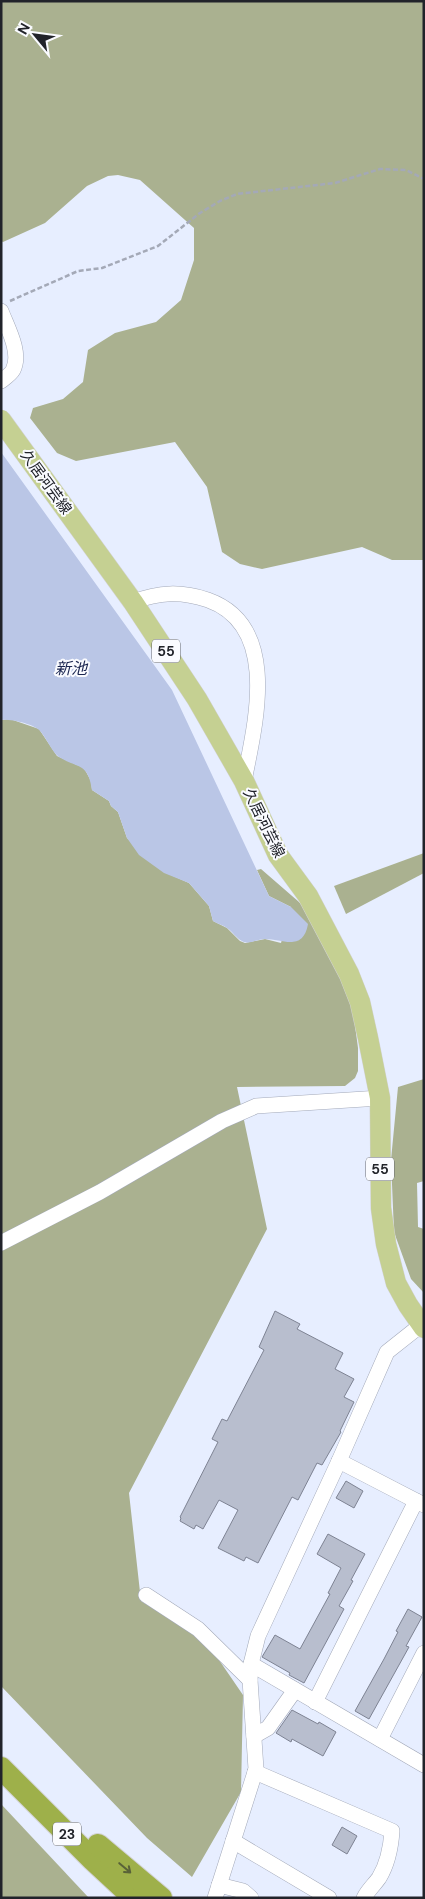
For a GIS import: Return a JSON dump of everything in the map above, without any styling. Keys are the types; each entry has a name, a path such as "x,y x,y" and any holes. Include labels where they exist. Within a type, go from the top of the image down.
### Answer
{"highway":[{"name":"23","path":"1,1768 134,1898"},
{"name":"23","path":"22,1790 69,1853 114,1898"},
{"name":"23","path":"22,1790 44,1801 161,1898"}],"main road":[{"name":"久居河芸線","path":"1,420 133,602 197,699 244,781 278,855 308,896 349,974 360,1002 380,1098 382,1208 386,1244 396,1284 422,1327"}],"street":[{"path":"1,381 12,372 16,363 6,306"},
{"path":"133,602 152,595 169,594 201,598 216,604 231,614 243,628 256,657 258,675 257,701 244,781"},
{"path":"1,1243 100,1192 222,1121 256,1106 380,1098"},
{"path":"251,1898 243,1891 217,1891 255,1772 250,1680 251,1664 258,1636 387,1352 422,1327"},
{"path":"315,1702 420,1503 339,1461"},
{"path":"146,1595 198,1629 250,1680"},
{"path":"380,1739 424,1653"},
{"path":"251,1664 424,1765"},
{"path":"254,1736 268,1728 295,1690"},
{"path":"255,1772 392,1831 391,1842 383,1868 378,1879 364,1898"},
{"path":"233,1841 329,1898"}],"path":[{"path":"6,306 78,271 102,268 158,246 200,213 220,201 237,194 335,183 380,169 406,170 424,179"}],"green space":[{"path":"1,1 424,1 424,560 392,560 362,547 262,569 240,564 222,552 207,487 175,442 76,461 57,453 30,418 33,408 63,399 83,382 88,350 115,333 156,322 181,300 194,260 194,228 140,180 118,175 108,176 87,186 45,223 3,242 1,241"},
{"path":"10,719 39,729 57,756 84,768 91,781 92,790 109,801 111,806 118,812 127,838 164,872 189,883 209,906 213,921 227,928 240,941 245,943 265,939 281,943 291,907 269,896 257,870 261,869 299,902 318,925 348,990 354,1018 358,1048 358,1071 355,1078 345,1086 237,1087 267,1229 129,1493 141,1601 206,1641 243,1695 241,1792 192,1877 147,1838 1,1686 1,720"},
{"path":"424,853 424,873 346,914 334,886"},
{"path":"424,1079 424,1181 417,1183 418,1227 424,1229 424,1293 411,1279 394,1232 391,1160 398,1087"},
{"path":"1,1804 89,1898 1,1898"}],"water":[{"name":"新池","path":"1,452 172,690 269,896 291,907 308,924 302,938 291,942 265,939 245,942 225,927 213,921 209,906 189,883 164,873 139,855 127,838 118,812 111,806 109,801 92,790 85,770 56,755 38,729 11,720 1,720"}],"building":[{"path":"275,1311 300,1324 297,1329 343,1353 335,1369 354,1379 344,1397 354,1402 341,1432 322,1465 317,1463 298,1500 292,1497 258,1563 246,1557 244,1561 218,1548 238,1510 219,1500 203,1529 196,1525 194,1529 180,1521 180,1517 218,1442 212,1439 222,1419 227,1421 264,1350 259,1347"},
{"path":"346,1481 363,1491 354,1508 336,1498"},
{"path":"328,1534 365,1554 339,1606 344,1609 304,1683 262,1657 275,1635 300,1649 330,1594 328,1593 341,1568 317,1554"},
{"path":"408,1609 422,1617 406,1646 409,1647 369,1719 355,1711 384,1659"},
{"path":"292,1710 336,1732 323,1756 292,1739 291,1742 276,1733"},
{"path":"342,1827 357,1836 347,1854 332,1845"}]}
